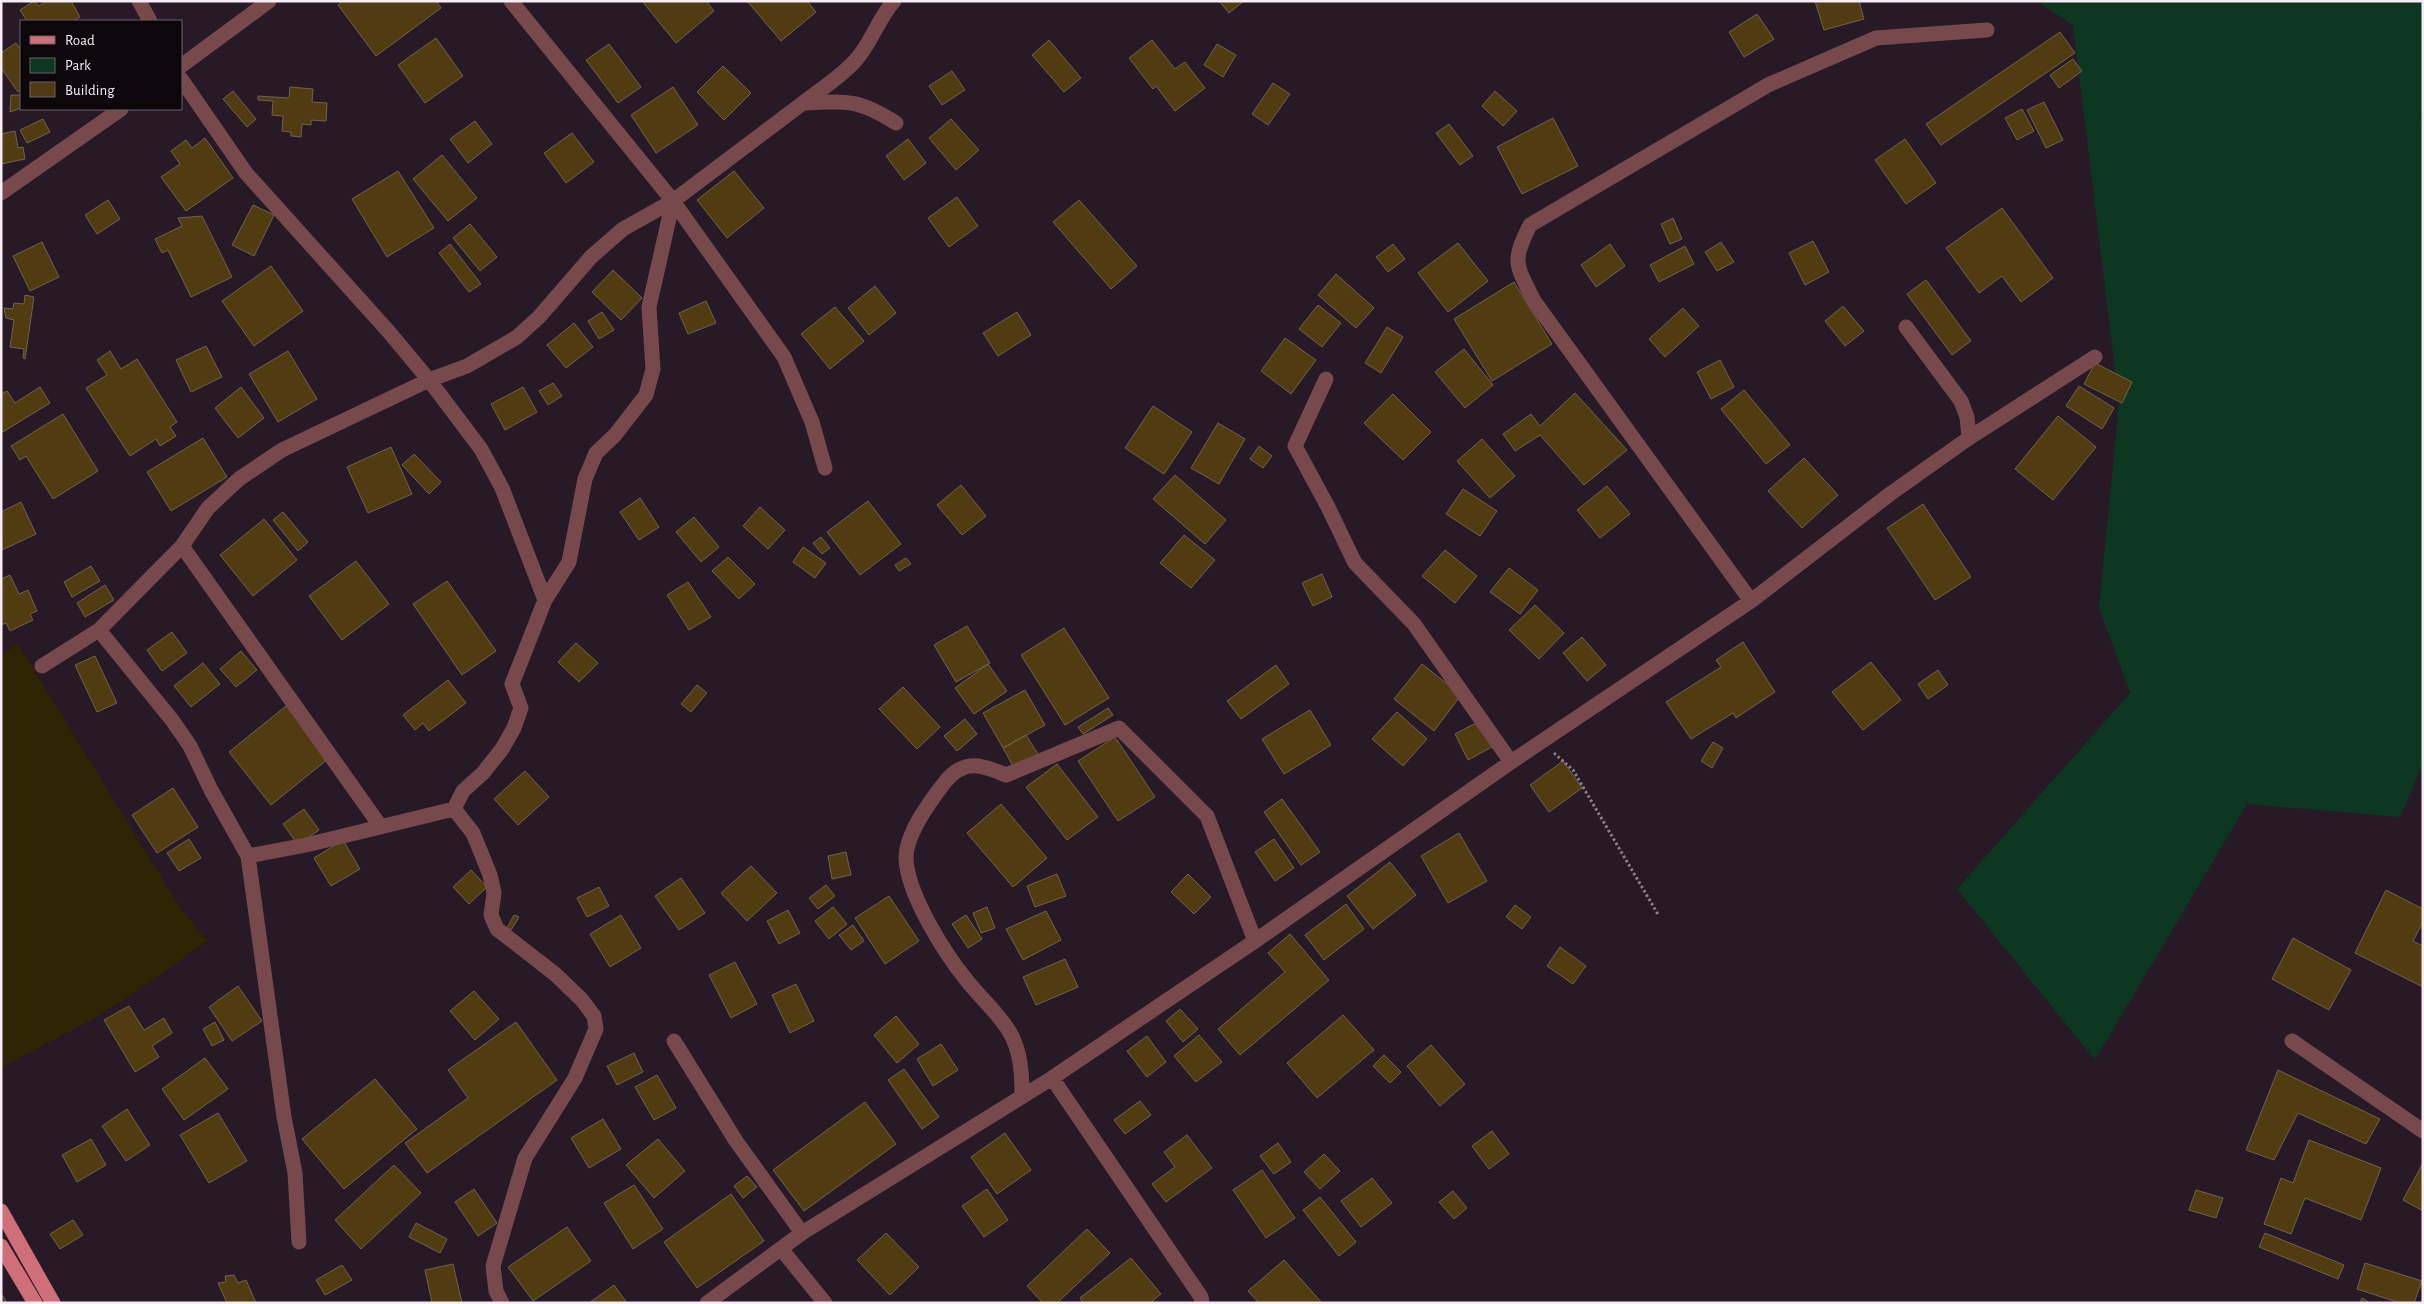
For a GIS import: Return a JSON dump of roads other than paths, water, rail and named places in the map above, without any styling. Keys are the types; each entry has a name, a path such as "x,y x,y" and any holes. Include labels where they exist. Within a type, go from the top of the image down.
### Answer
{"main road":[{"path":"1,1211 53,1303"},
{"path":"1,1246 35,1303"}],"street":[{"path":"140,1 150,20"},
{"path":"182,65 269,1"},
{"path":"511,1 673,201 784,357 812,422 825,468"},
{"path":"42,666 99,630 182,546 208,508 239,479 282,450 429,380 467,366 517,337 539,317 591,257 623,229 673,201 855,62 872,36 882,15 894,1"},
{"path":"1751,601 1534,301 1517,268 1518,249 1530,225 1768,85 1876,38 1987,30"},
{"path":"182,80 246,173 389,332 429,380 480,449 502,488 546,600"},
{"path":"803,103 846,102 871,108 896,123"},
{"path":"1,193 119,110"},
{"path":"248,856 454,809 464,791 483,773 502,749 514,728 521,708 512,684 546,600 569,562 584,479 596,453 615,435 646,395 652,369 649,307 673,201"},
{"path":"1906,328 1961,401 1968,417 1969,438"},
{"path":"707,1303 782,1250 802,1233 1052,1078 1255,941 1511,762 1751,601 1890,494 1969,438 2095,357"},
{"path":"1326,379 1295,446 1302,463 1328,507 1355,564 1414,624 1511,762"},
{"path":"182,546 381,827"},
{"path":"99,630 172,720 190,746 211,790 248,856 284,1117 295,1174 299,1242"},
{"path":"1022,1097 1022,1071 1018,1053 1009,1031 966,980 933,933 915,894 906,857 916,822 949,777 967,766 982,765 1006,775 1119,728 1207,816 1255,941"},
{"path":"454,809 473,833 490,875 494,893 491,915 497,929 555,974 582,1000 594,1016 596,1029 575,1078 526,1158 493,1266 496,1290 502,1303"},
{"path":"2292,1041 2423,1131"},
{"path":"674,1042 736,1141 802,1233"},
{"path":"1052,1078 1202,1303"},
{"path":"782,1250 825,1303"}]}
